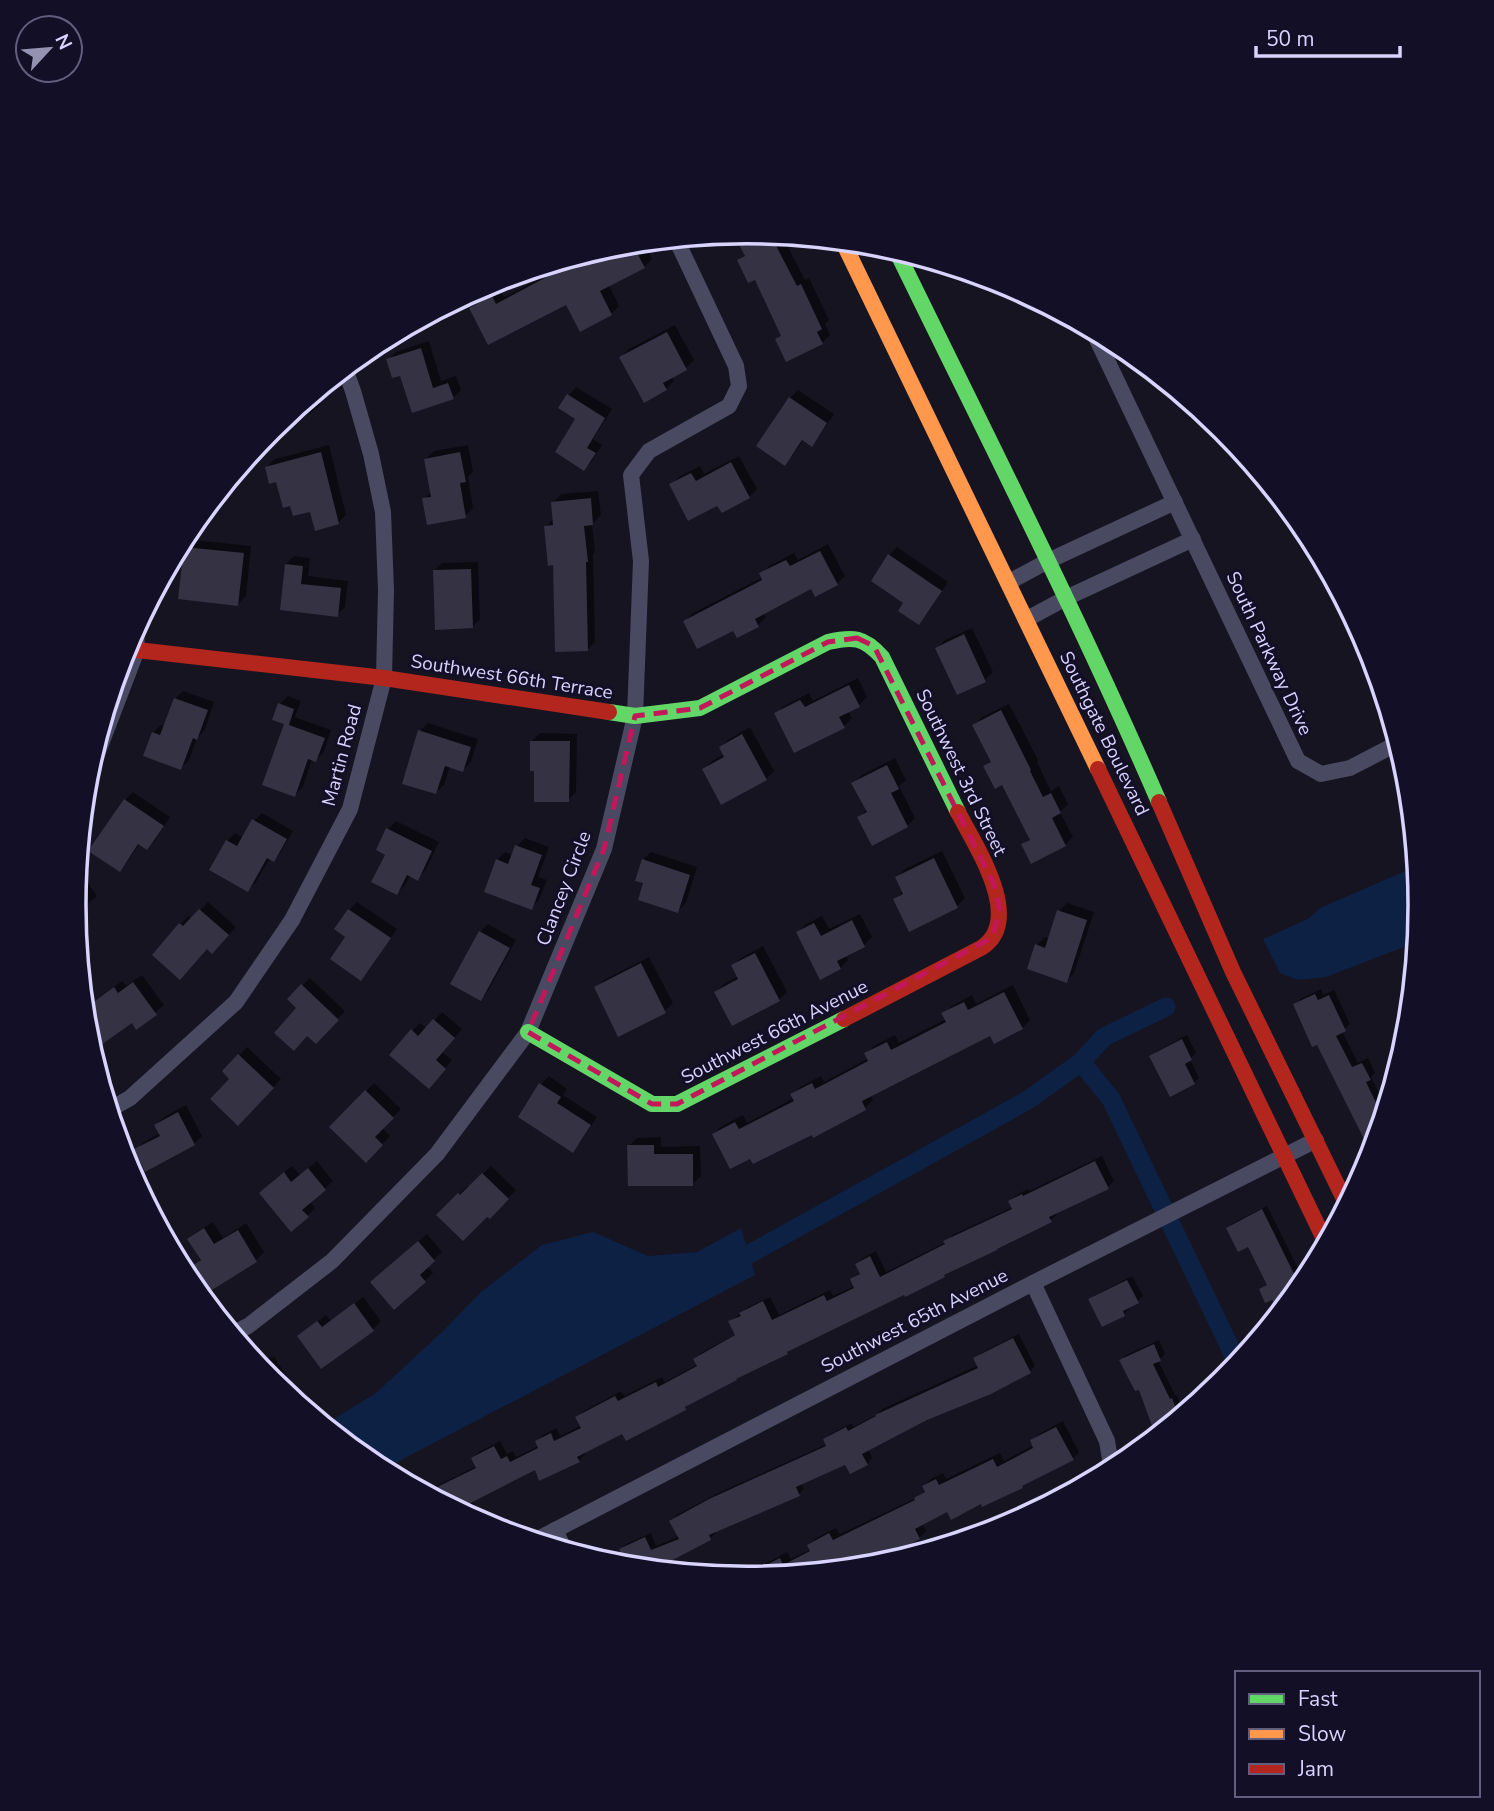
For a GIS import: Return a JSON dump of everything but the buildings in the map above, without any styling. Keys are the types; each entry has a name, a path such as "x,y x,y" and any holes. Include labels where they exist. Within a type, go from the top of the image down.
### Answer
{"main road":[{"name":"Southgate Boulevard","path":"848,252 1321,1233"},
{"name":"Southgate Boulevard","path":"903,263 1066,598 1124,721 1233,972 1342,1194"},
{"name":"Southwest 66th Terrace","path":"137,650 384,678 635,716 700,708 828,642 847,638 866,640"},
{"name":"Southwest 3rd Street","path":"866,640 882,657 993,882 1000,909 996,930"},
{"name":"Southwest 66th Avenue","path":"528,1032 652,1104 677,1104 966,956 985,945 996,930"}],"street":[{"name":"Clancey Circle","path":"240,1330 322,1269 437,1154 528,1032 604,849 635,716 641,561 631,475 649,451 729,406 739,386 736,366 680,248"},
{"name":"South Parkway Drive","path":"1101,348 1297,761 1321,774 1350,768 1389,748"},
{"name":"Martin Road","path":"117,1105 130,1098 236,1002 292,920 350,809 384,678 386,590 383,512 371,453 348,378"},
{"path":"1009,582 1175,502"},
{"path":"1027,619 1193,539"},
{"path":"131,665 137,650"},
{"name":"Southwest 65th Avenue","path":"545,1535 1315,1140"},
{"path":"1033,1283 1107,1441 1110,1458"},
{"path":"555,1530 559,1539"}],"highlighted area":[{"path":"857,638 874,646 993,882 1000,909 992,938 677,1104 652,1104 528,1032 604,849 635,716 700,708 828,642"}],"water":[{"path":"1407,870 1407,946 1326,977 1298,980 1280,973 1263,939 1308,919 1320,908"},
{"path":"741,1228 755,1275 394,1464 332,1420 376,1393 481,1292 542,1245 593,1232 648,1256 697,1252"}],"waterway":[{"path":"728,1266 1028,1100 1081,1062 1104,1037 1166,1007"},
{"path":"1081,1062 1111,1099 1233,1353"}],"traffic: fast":[{"path":"903,263 1064,593 1159,802"},
{"path":"609,712 635,716 700,708 828,642 858,640 869,645 882,657 958,812"},
{"path":"528,1032 652,1104 677,1104 844,1019"}],"traffic: slow":[{"path":"848,252 1098,769"}],"traffic: jam":[{"path":"137,650 384,678 609,712"},
{"path":"1098,769 1321,1233"},
{"path":"1159,802 1233,972 1342,1194"},
{"path":"844,1019 981,948 994,935 999,919 998,901 984,862 958,812"}]}
